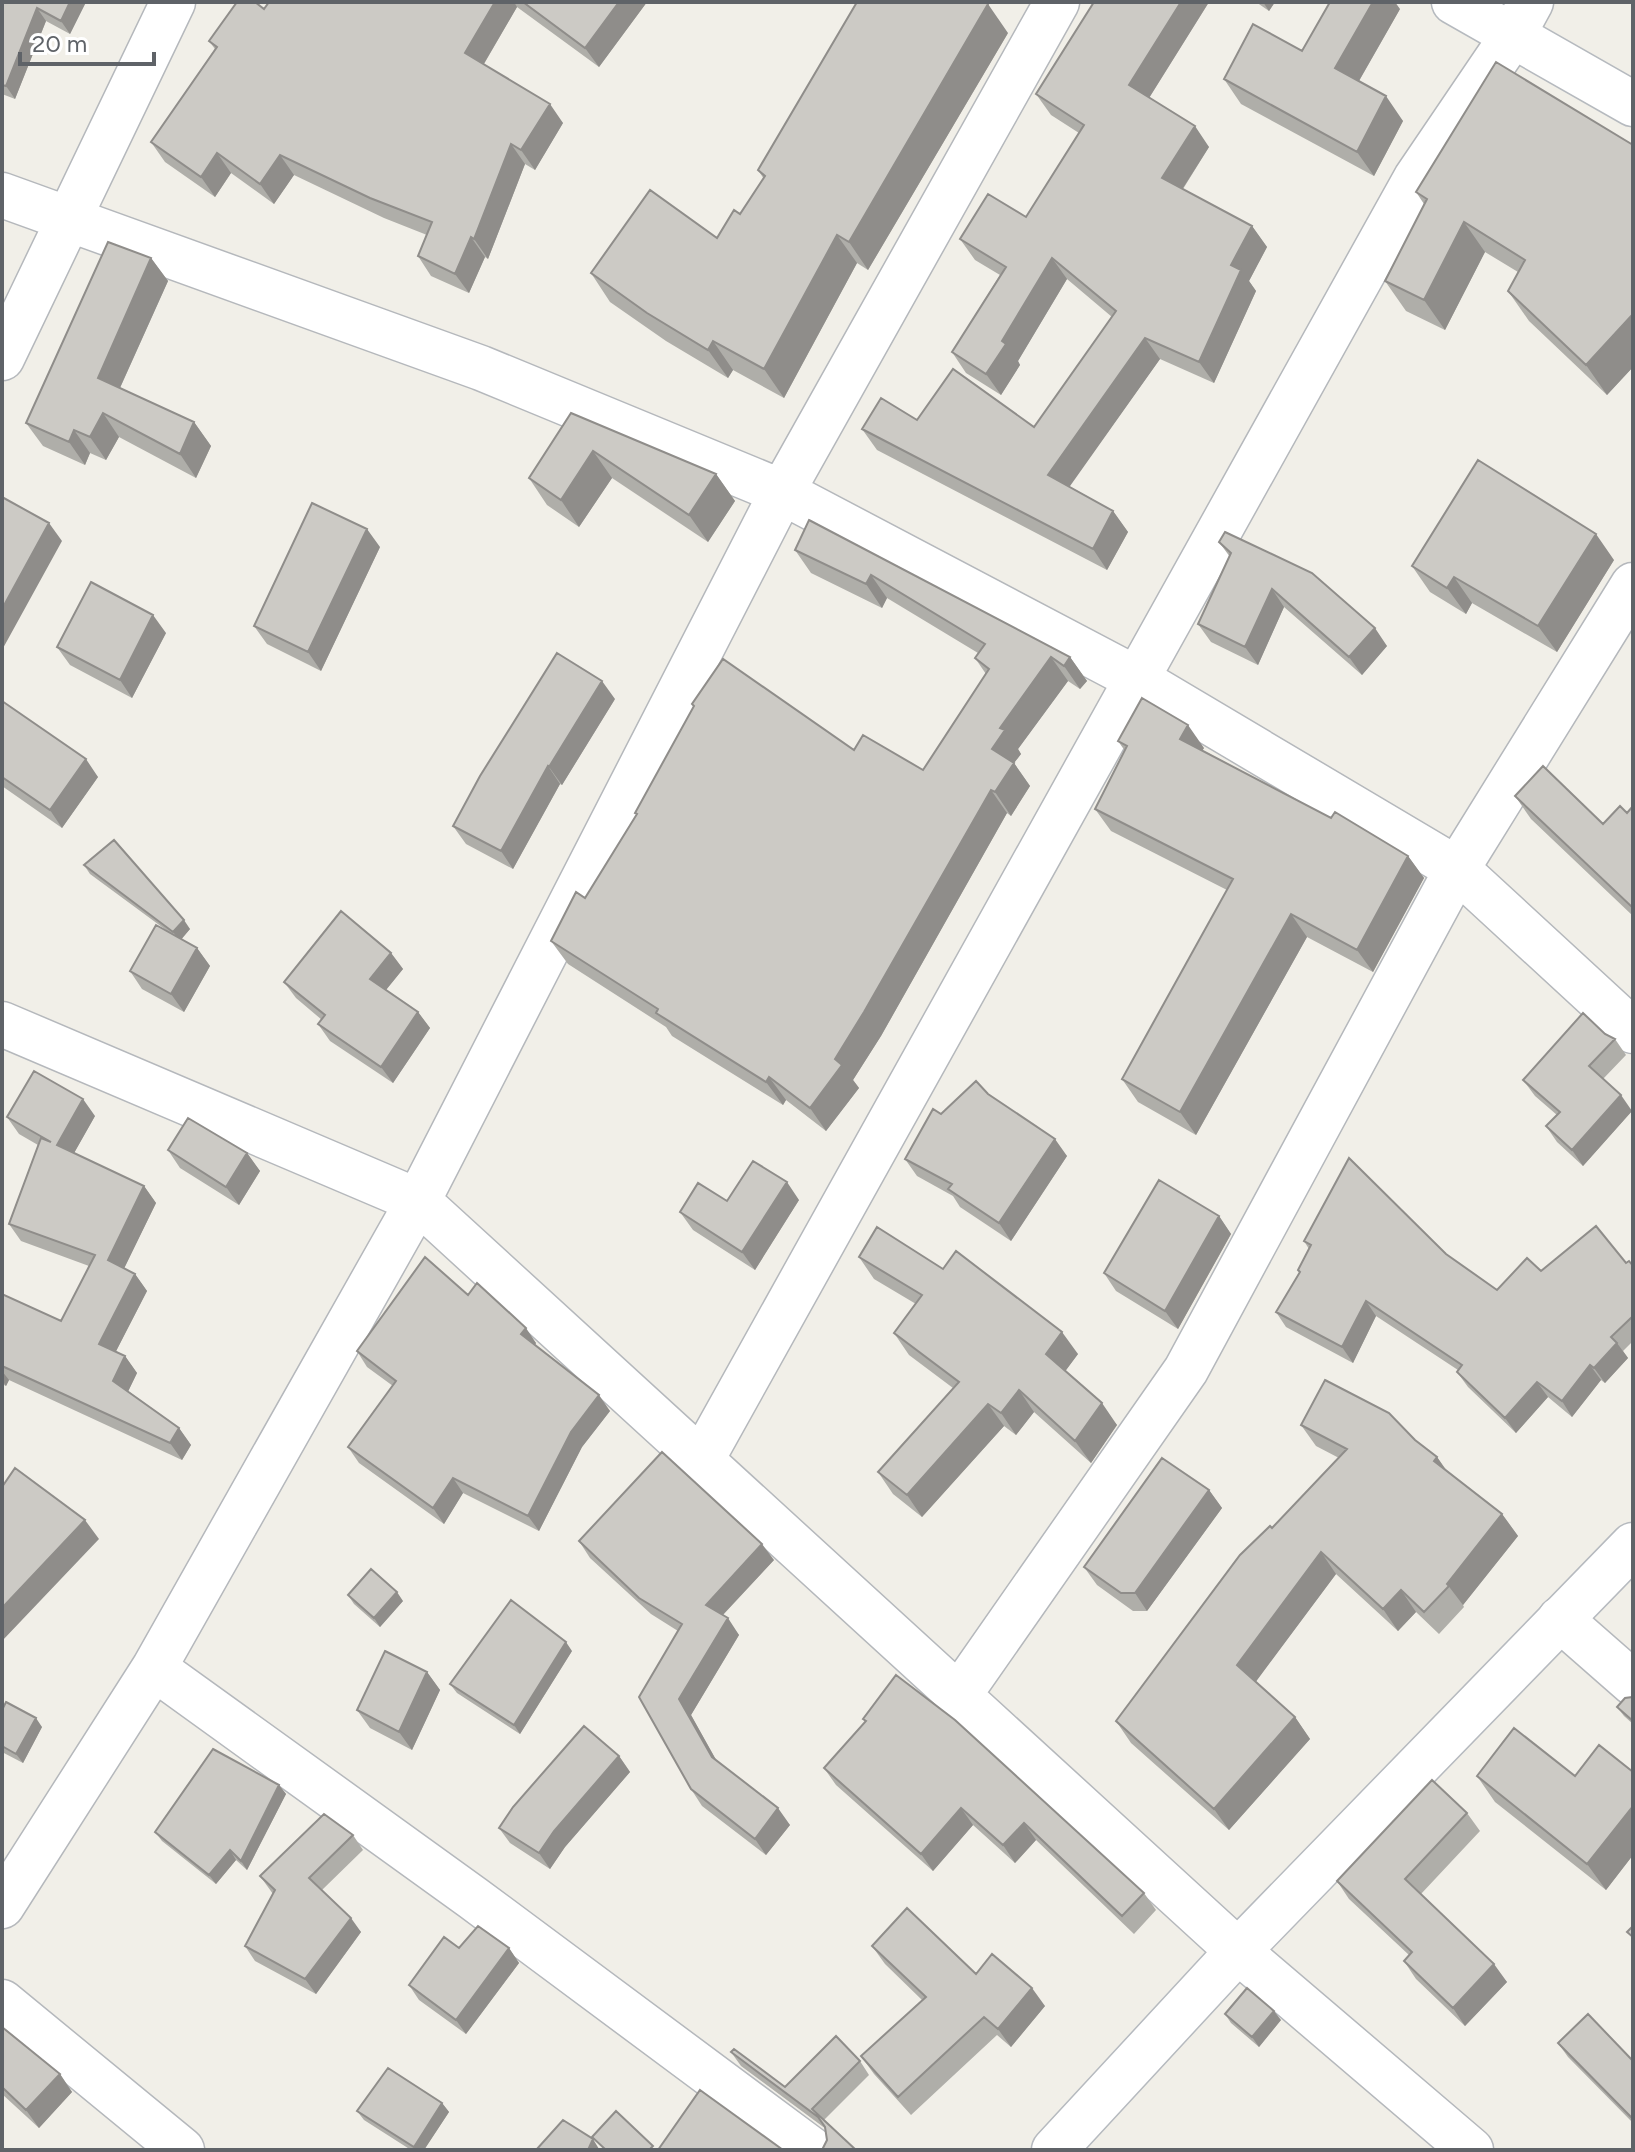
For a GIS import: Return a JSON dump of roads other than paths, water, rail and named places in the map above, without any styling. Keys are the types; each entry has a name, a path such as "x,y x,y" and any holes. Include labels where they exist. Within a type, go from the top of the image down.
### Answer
{"street":[{"path":"2,358 173,2"},
{"path":"2,1906 154,1668 418,1201 782,492 1057,2"},
{"path":"1454,2 1522,19 1633,104"},
{"path":"702,1459 1416,178 1522,19"},
{"path":"2,195 481,368 782,492 1137,679 1457,869 1633,1031"},
{"path":"959,1695 1186,1370 1457,869 1633,585"},
{"path":"2,1024 418,1201 1238,1951 1471,2150"},
{"path":"1054,2150 1238,1951 1633,1545"},
{"path":"1560,1619 1633,1683"},
{"path":"154,1668 473,1898 812,2150"},
{"path":"2,2002 182,2150"}]}
